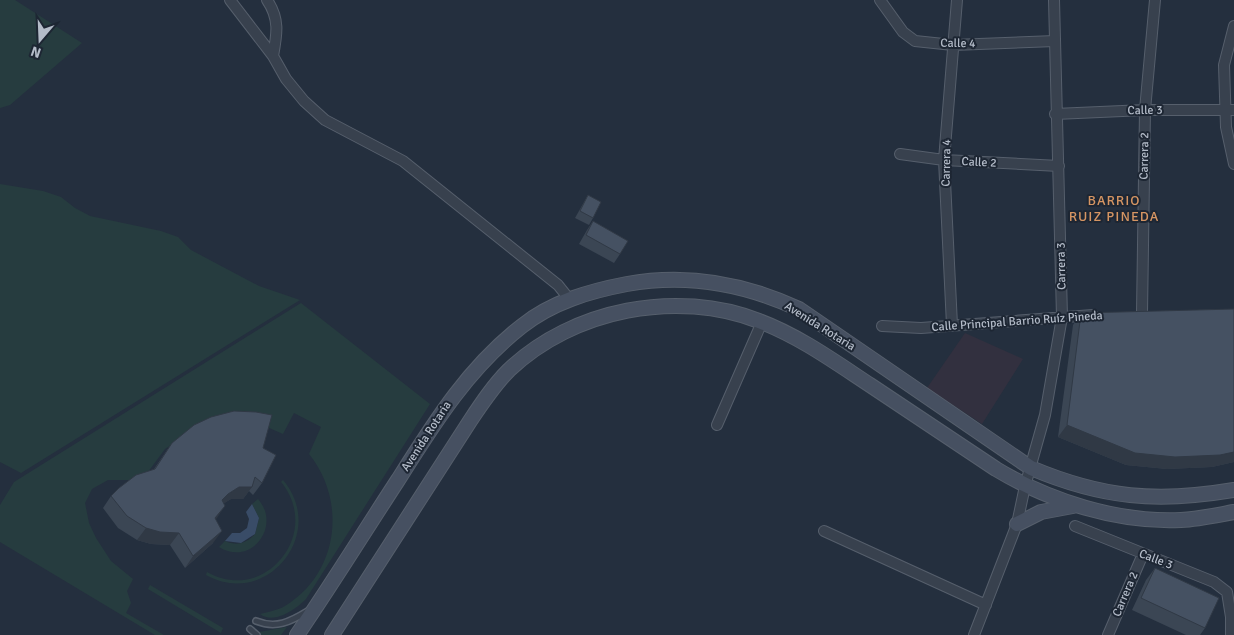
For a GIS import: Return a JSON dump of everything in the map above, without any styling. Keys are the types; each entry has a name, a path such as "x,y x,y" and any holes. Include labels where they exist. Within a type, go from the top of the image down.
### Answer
{"main road":[{"name":"Avenida Rotaria","path":"297,635 450,399 485,358 524,324 570,300 603,289 665,279 696,279 729,284 769,296 799,309 1031,468 1066,483 1115,494 1178,498 1234,490"},
{"name":"Avenida Rotaria","path":"332,635 491,390 510,370 559,334 610,315 662,306 701,308 762,322 823,354 1025,486 1081,507 1161,520 1181,520 1234,512"},
{"path":"1017,524 1050,509 1081,507"}],"street":[{"path":"230,0 274,56 286,79 304,101 325,120 403,161 558,284 570,300"},
{"path":"267,0 275,12 278,32 274,56"},
{"name":"Calle 4","path":"880,0 904,32 915,41 953,45 1056,41"},
{"name":"Carrera 4","path":"952,325 944,160 957,0"},
{"name":"Carrera 3","path":"974,635 1017,524 1054,371 1062,317 1059,166 1055,114 1056,41 1054,0"},
{"name":"Carrera 2","path":"1142,313 1145,110 1155,0"},
{"path":"1234,26 1224,65 1229,110 1228,140 1234,164"},
{"name":"Calle 3","path":"1055,114 1145,110 1229,110"},
{"name":"Calle 2","path":"900,154 944,160 1059,166"},
{"name":"Calle Principal Barrio Ruíz Pineda","path":"886,327 952,325 1106,315"},
{"path":"717,425 762,322"},
{"name":"Calle 3","path":"1076,526 1214,582 1230,591"},
{"path":"824,531 986,605"},
{"name":"Carrera 2","path":"1108,635 1142,554"},
{"path":"1230,591 1230,635"}],"lane":[{"path":"256,621 266,625 289,623 317,606"},
{"path":"250,628 257,635"}],"shaded area":[{"path":"965,333 1023,359 982,424 927,388"}],"green space":[{"path":"0,0 15,0 82,43 10,105 0,108"},
{"path":"0,184 43,191 61,197 75,208 90,216 161,231 178,237 191,250 259,286 300,300 21,473 0,462"},
{"path":"301,303 430,404 306,599 297,607 278,617 266,617 260,614 285,606 303,592 317,575 326,556 332,535 329,493 321,473 309,454 321,427 294,413 283,434 260,424 194,430 165,449 145,476 135,480 108,480 92,489 85,503 89,523 111,561 133,579 127,591 131,603 126,613 164,635 155,635 0,542 0,505 14,482"},
{"path":"283,480 295,501 299,522 294,542 284,560 269,574 250,582 229,583 206,575 207,572 229,580 249,579 267,571 282,558 291,542 295,522 292,502 281,482"},
{"path":"258,499 265,510 267,521 260,541 252,548 242,552 231,552 219,547 225,541 237,544 244,542 255,534 259,518 252,504"},
{"path":"150,585 223,628 221,633 148,589"},
{"path":"287,627 281,635 261,635 259,632"}],"water":[{"path":"252,504 259,518 255,534 241,543 225,541 232,533 240,533 247,528 249,519 246,512"}],"building":[{"path":"588,195 601,202 593,218 580,211"},
{"path":"593,221 628,241 620,254 586,235"},
{"path":"1234,309 1234,452 1220,455 1175,457 1135,453 1067,425 1081,313"},
{"path":"234,411 272,415 263,448 276,455 262,483 255,477 252,487 239,487 222,500 225,506 215,518 222,531 193,556 179,533 160,532 146,528 127,516 111,496 136,475 155,469 172,443 194,425 211,417"},
{"path":"1155,568 1219,598 1205,628 1141,598"}],"district":[{"name":"BARRIO RUIZ PINEDA","path":"1114,208"}]}
